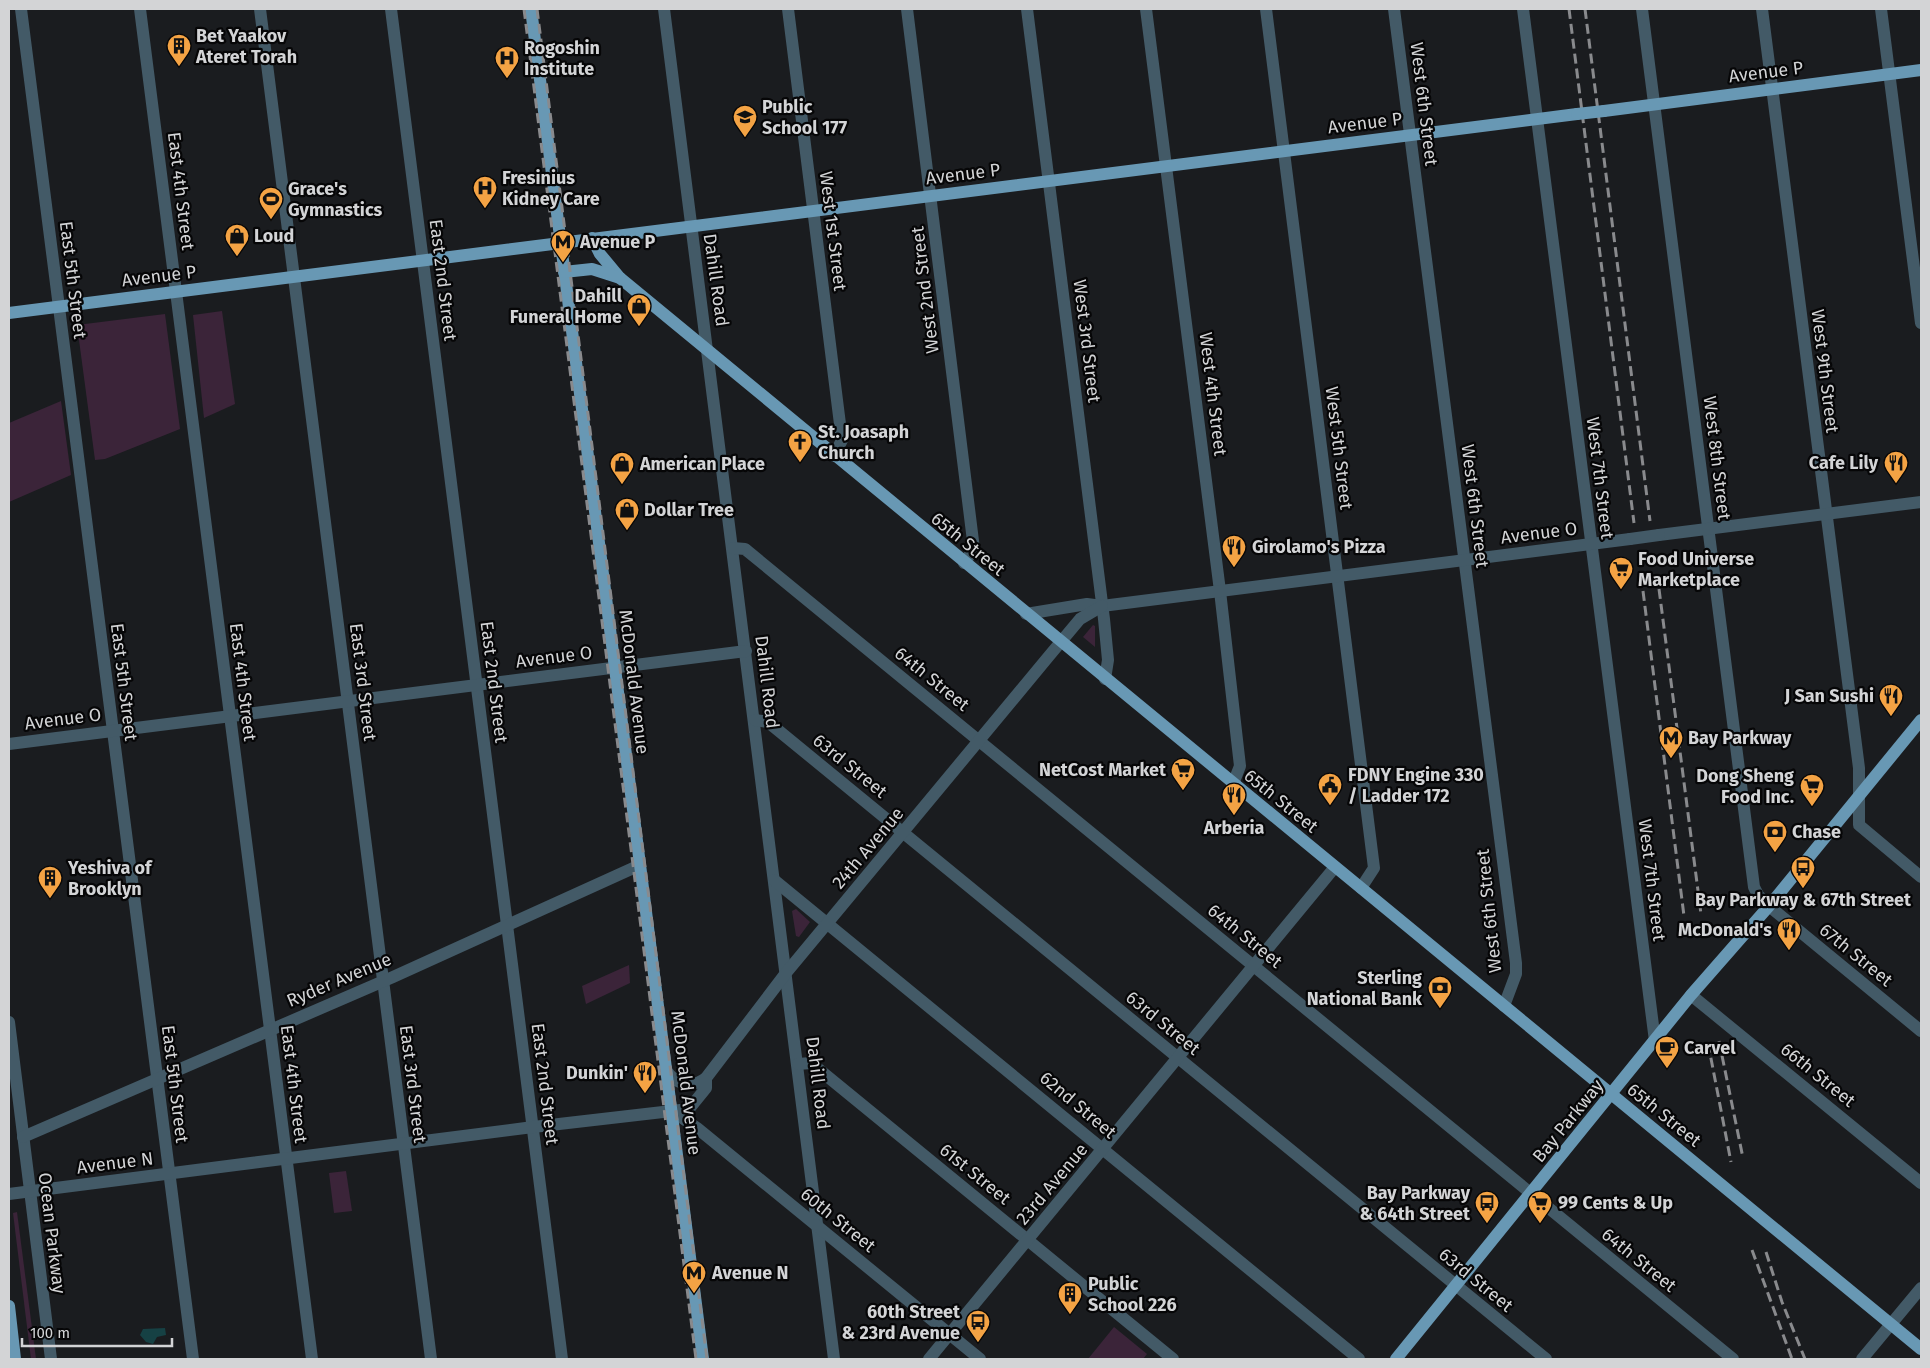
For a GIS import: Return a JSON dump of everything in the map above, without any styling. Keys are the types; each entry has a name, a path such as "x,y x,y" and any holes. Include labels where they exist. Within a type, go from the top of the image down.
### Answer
{"main road":[{"name":"McDonald Avenue","path":"531,9 703,1359"},
{"name":"Avenue P","path":"9,313 1921,70"},
{"name":"65th Street","path":"592,238 600,254 620,278 1921,1349"},
{"name":"65th Street","path":"564,272 592,269 620,278"},
{"name":"Bay Parkway","path":"1396,1359 1612,1095 1691,995 1769,906 1921,722"},
{"path":"9,1306 16,1359"}],"street":[{"name":"East 5th Street","path":"21,9 192,1359"},
{"name":"East 4th Street","path":"140,9 312,1359"},
{"name":"East 3rd Street","path":"260,9 431,1359"},
{"name":"East 2nd Street","path":"391,9 562,1359"},
{"name":"Dahill Road","path":"664,9 691,226 709,351 834,1359"},
{"name":"West 1st Street","path":"788,9 842,440 834,456"},
{"name":"West 2nd Street","path":"907,9 974,549 964,563"},
{"name":"West 3rd Street","path":"1027,9 1102,606 1108,660 1105,678"},
{"name":"West 4th Street","path":"1146,9 1220,591 1240,766 1233,784"},
{"name":"West 5th Street","path":"1266,9 1374,868 1361,888"},
{"name":"West 6th Street","path":"1394,9 1516,964 1516,974 1504,1006"},
{"name":"West 7th Street","path":"1523,9 1655,1041"},
{"name":"West 8th Street","path":"1642,9 1754,887 1758,895 1769,906"},
{"name":"West 9th Street","path":"1762,9 1859,768 1859,825 1921,877"},
{"path":"1881,9 1921,323"},
{"name":"Avenue O","path":"1026,614 1087,604 1102,606 1921,502"},
{"name":"64th Street","path":"733,548 746,549 1733,1359"},
{"name":"Avenue O","path":"1060,642 1080,620 1102,606"},
{"name":"24th Avenue","path":"672,1111 689,1109 706,1088 706,1078 786,973 1060,642"},
{"name":"Avenue O","path":"9,744 746,651"},
{"name":"63rd Street","path":"755,720 768,722 1546,1359"},
{"name":"Ryder Avenue","path":"24,1137 156,1078 383,981 640,865"},
{"name":"23rd Avenue","path":"929,1359 1104,1149 1334,867"},
{"name":"62nd Street","path":"774,880 829,922 1359,1359"},
{"name":"67th Street","path":"1769,906 1921,1031"},
{"name":"66th Street","path":"1691,995 1921,1183"},
{"name":"Ocean Parkway","path":"9,1022 51,1359"},
{"name":"61st Street","path":"798,1064 811,1064 1173,1359"},
{"path":"666,1070 674,1080 684,1084 696,1084 706,1078"},
{"name":"Avenue N","path":"9,1194 403,1143 672,1111"},
{"name":"60th Street","path":"672,1111 697,1128 980,1359"},
{"path":"1862,1359 1921,1288"}],"shaded area":[{"path":"222,311 235,404 204,418 193,315"},
{"path":"165,314 180,429 105,459 95,460 77,325"},
{"path":"61,401 71,475 9,502 9,423"},
{"path":"1093,625 1095,626 1095,647 1083,637"},
{"path":"796,909 810,922 799,937 796,936 792,911"},
{"path":"629,965 630,983 586,1004 582,986"},
{"path":"346,1171 352,1211 334,1213 329,1173"},
{"path":"17,1212 36,1359 31,1359 13,1213"},
{"path":"1114,1327 1147,1354 1143,1359 1088,1359"}],"water":[{"path":"165,1328 166,1335 157,1337 153,1344 146,1342 140,1335 143,1329"}],"railway":[{"path":"524,9 696,1359"},
{"path":"537,9 707,1359"},
{"path":"1569,9 1634,523"},
{"path":"1585,9 1650,521"},
{"path":"1659,589 1701,914"},
{"path":"1643,591 1684,916"},
{"path":"1719,1041 1743,1158"},
{"path":"1708,1043 1731,1162"},
{"path":"1752,1250 1792,1359"},
{"path":"1766,1252 1782,1302 1805,1359"}],"place":[{"name":"Bet Yaakov Ateret Torah","path":"179,67"},
{"name":"Rogoshin Institute","path":"507,79"},
{"name":"Public School 177","path":"745,138"},
{"name":"Fresinius Kidney Care","path":"485,209"},
{"name":"Grace's Gymnastics","path":"271,220"},
{"name":"Loud","path":"237,257"},
{"name":"Avenue P","path":"563,263"},
{"name":"Dahill Funeral Home","path":"639,327"},
{"name":"St. Joasaph Church","path":"800,463"},
{"name":"Cafe Lily","path":"1896,484"},
{"name":"American Place","path":"622,485"},
{"name":"Dollar Tree","path":"627,531"},
{"name":"Girolamo's Pizza","path":"1234,568"},
{"name":"Food Universe Marketplace","path":"1621,590"},
{"name":"J San Sushi","path":"1891,717"},
{"name":"Bay Parkway","path":"1671,759"},
{"name":"NetCost Market","path":"1183,791"},
{"name":"FDNY Engine 330 / Ladder 172","path":"1330,806"},
{"name":"Dong Sheng Food Inc.","path":"1812,807"},
{"name":"Arberia","path":"1234,816"},
{"name":"Chase","path":"1775,853"},
{"name":"Bay Parkway & 67th Street","path":"1803,889"},
{"name":"Yeshiva of Brooklyn","path":"50,899"},
{"name":"McDonald's","path":"1789,951"},
{"name":"Sterling National Bank","path":"1440,1009"},
{"name":"Carvel","path":"1667,1069"},
{"name":"Dunkin'","path":"645,1094"},
{"name":"Bay Parkway & 64th Street","path":"1487,1224"},
{"name":"99 Cents & Up","path":"1540,1224"},
{"name":"Avenue N","path":"694,1294"},
{"name":"Public School 226","path":"1070,1315"},
{"name":"60th Street & 23rd Avenue","path":"978,1343"}]}
